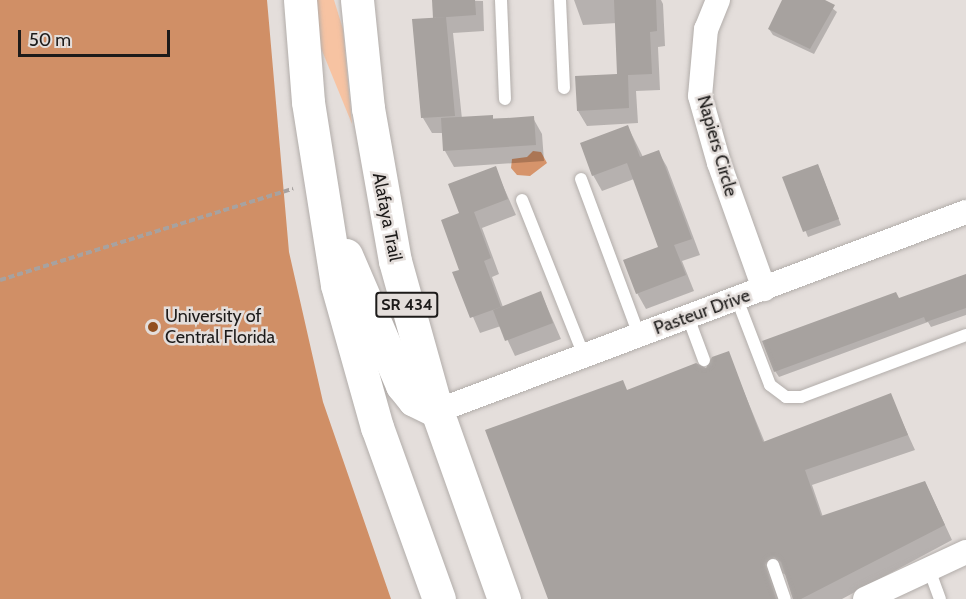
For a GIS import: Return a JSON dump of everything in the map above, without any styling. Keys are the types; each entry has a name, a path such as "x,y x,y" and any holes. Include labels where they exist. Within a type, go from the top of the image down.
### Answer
{"main road":[{"path":"300,0 307,194 355,355 439,599"},
{"name":"Alafaya Trail","path":"357,0 379,183 395,261 437,411 504,599"},
{"path":"307,194 402,385 414,400 437,411"}],"street":[{"name":"Napiers Circle","path":"718,0 706,29 700,96 764,289"},
{"name":"Pasteur Drive","path":"437,411 966,212"},
{"path":"871,598 966,552"}],"lane":[{"path":"501,0 505,99"},
{"path":"560,0 564,88"},
{"path":"581,179 639,335"},
{"path":"522,200 584,356"},
{"path":"737,299 770,385 786,397 801,397 966,335"},
{"path":"687,317 704,360"},
{"path":"772,565 785,599"},
{"path":"929,569 940,599"}],"path":[{"path":"0,280 307,194"}],"shaded area":[{"name":"University of Central Florida","path":"0,0 267,0 289,252 323,402 391,599 0,599"},
{"path":"315,0 334,0 343,29 352,124 316,36"},
{"path":"533,151 541,152 547,163 530,176 517,175 511,168 512,159 527,157"}],"building":[{"path":"432,0 475,0 476,15 433,18"},
{"path":"614,0 656,0 657,31 650,32 652,74 628,75 629,108 577,111 575,76 617,74"},
{"path":"782,0 825,0 835,5 810,49 768,29"},
{"path":"446,17 455,116 421,118 412,19"},
{"path":"493,115 493,119 534,116 536,145 443,151 441,118"},
{"path":"628,125 640,157 659,150 692,239 674,245 686,275 636,294 623,260 658,247 627,163 592,176 580,143"},
{"path":"818,164 839,219 803,232 782,177"},
{"path":"496,166 508,199 474,212 491,258 484,261 501,307 470,318 452,272 459,270 441,220 459,213 448,184"},
{"path":"966,274 966,308 926,322 924,317 774,372 762,341 896,292 899,298"},
{"path":"541,291 553,323 505,341 493,310"},
{"path":"729,351 763,442 891,393 908,435 805,470 821,516 925,481 945,525 801,599 793,599 781,562 774,557 765,564 776,599 548,599 485,430 623,380 627,390 696,363 706,368 712,357"}],"place":[{"name":"University of Central Florida","path":"153,327"}]}
